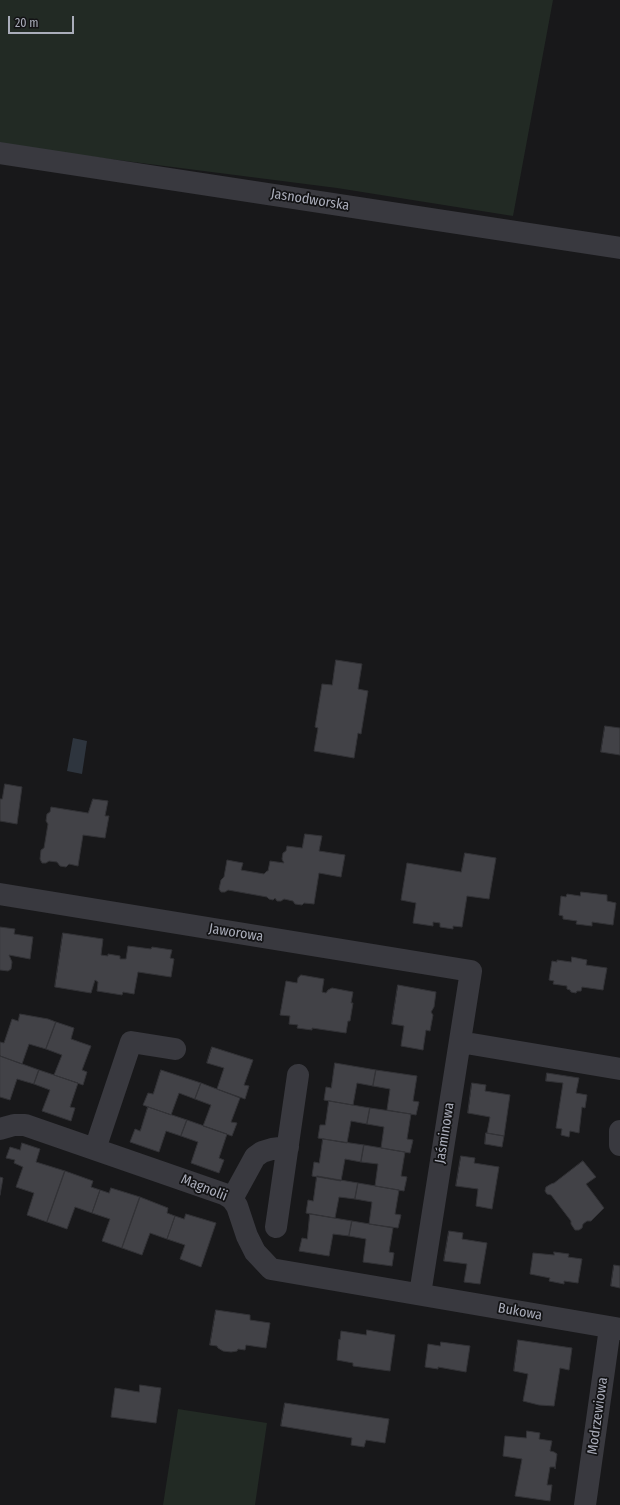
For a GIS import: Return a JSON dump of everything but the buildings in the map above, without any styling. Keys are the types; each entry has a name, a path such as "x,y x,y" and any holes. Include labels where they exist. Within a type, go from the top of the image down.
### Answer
{"street":[{"name":"Jasnodworska","path":"0,153 620,248"},
{"name":"Jaworowa","path":"0,894 471,971"},
{"name":"Jaśminowa","path":"420,1294 471,971"},
{"path":"95,1149 131,1042 175,1050"},
{"path":"460,1042 620,1069"},
{"path":"276,1227 298,1075"},
{"name":"Magnolii","path":"0,1129 14,1125 25,1125 218,1191 232,1199 237,1206 247,1236 255,1252 271,1269 420,1294"},
{"path":"620,1131 620,1145"},
{"path":"232,1199 255,1157 272,1148 288,1147"},
{"name":"Bukowa","path":"420,1294 615,1329"},
{"name":"Modrzewiowa","path":"585,1505 615,1329"}],"shaded area":[{"path":"0,0 553,0 513,216 337,188 0,145"},
{"path":"73,738 87,741 82,774 67,771"},
{"path":"178,1409 267,1423 255,1505 163,1505"}]}
